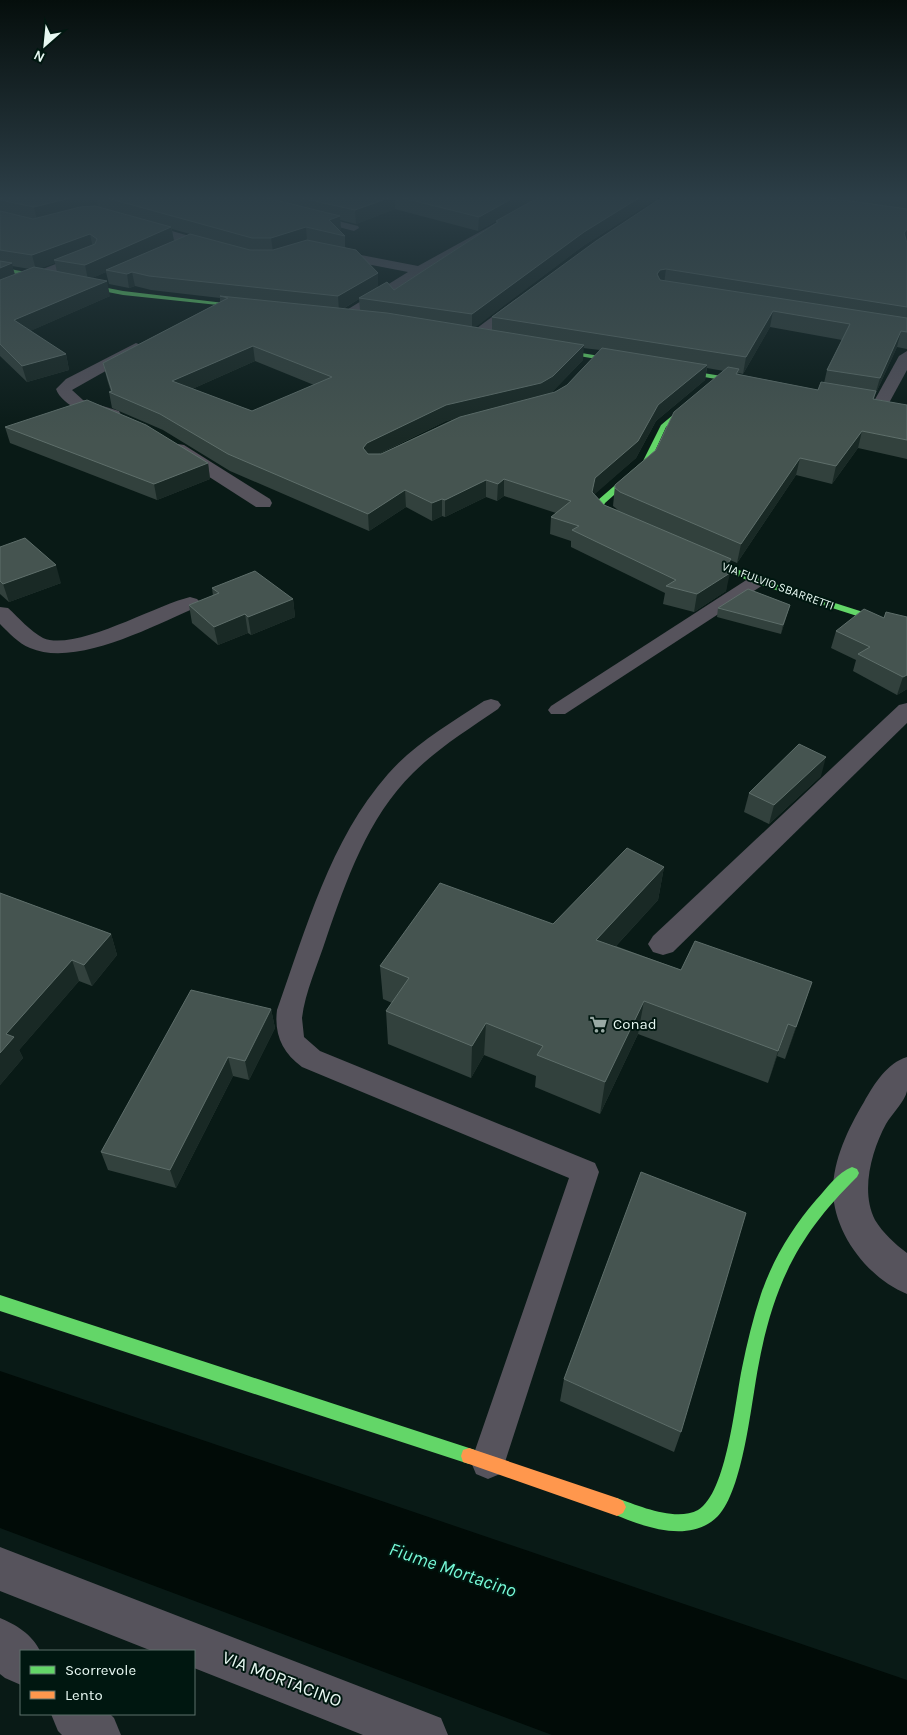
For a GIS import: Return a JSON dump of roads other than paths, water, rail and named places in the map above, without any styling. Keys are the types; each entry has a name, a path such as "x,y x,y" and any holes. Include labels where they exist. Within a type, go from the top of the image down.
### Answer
{"street":[{"path":"0,291 34,277"},
{"path":"41,277 89,287 265,308"},
{"path":"89,287 112,277"},
{"path":"344,316 408,277"},
{"path":"469,336 535,291"},
{"path":"194,317 220,303"},
{"path":"329,314 361,319"},
{"path":"469,336 493,340"},
{"path":"124,420 78,403 66,396 64,389 72,382 150,340"},
{"path":"530,346 764,385"},
{"path":"881,403 907,356"},
{"path":"584,370 596,357"},
{"path":"638,528 607,514 601,509 601,502 646,462 654,449 659,433 667,423 720,378"},
{"path":"160,439 263,503"},
{"name":"VIA FULVIO SBARRETTI","path":"683,549 757,581 907,630"},
{"path":"0,613 38,644 62,648 91,641 190,604"},
{"path":"663,944 907,710"},
{"path":"907,1070 884,1095 874,1112 860,1145 852,1173 851,1193 853,1208 863,1233 890,1263 907,1276"},
{"path":"0,1303 488,1462 643,1516 664,1521 685,1522 700,1519 713,1510 720,1498 730,1466 761,1321 778,1268 798,1229 833,1188 852,1173"},
{"name":"VIA MORTACINO","path":"0,1569 424,1735"},
{"path":"0,1641 20,1661"},
{"path":"76,1715 96,1735"}],"lane":[{"path":"558,710 757,581"},
{"path":"488,1462 585,1172 312,1059 294,1045 288,1034 288,1022 290,1010 347,853 367,818 396,779 409,766 438,742 492,705"}],"water":[{"name":"Fiume Mortacino","path":"0,1371 907,1680 907,1735 552,1735 0,1528"}],"place":[{"name":"Conad","path":"599,1024"}]}
